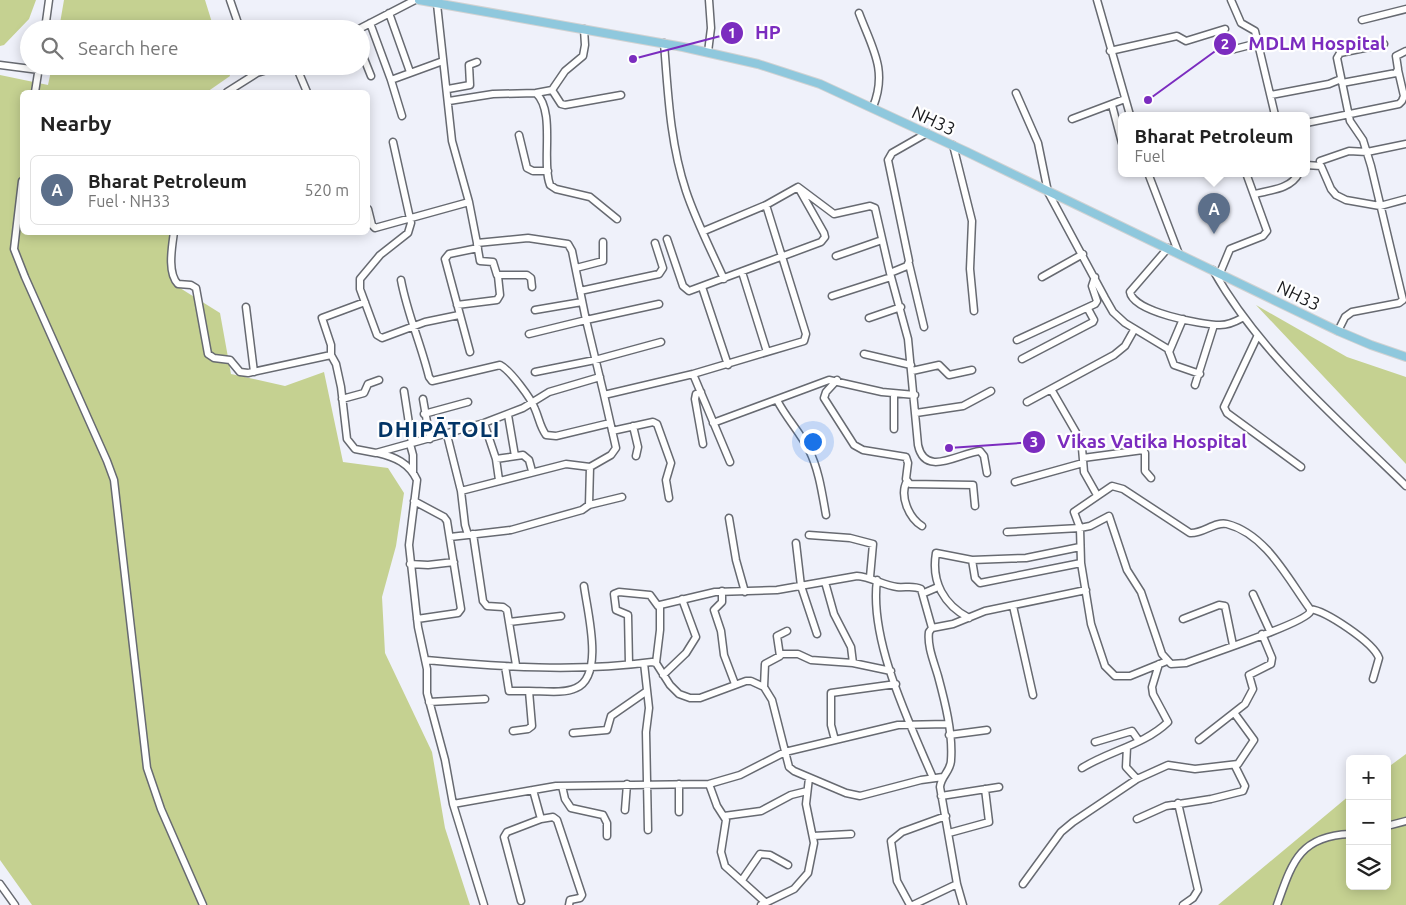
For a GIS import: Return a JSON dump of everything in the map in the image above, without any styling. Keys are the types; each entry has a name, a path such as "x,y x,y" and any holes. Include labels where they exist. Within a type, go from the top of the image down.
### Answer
{"main road":[{"name":"NH33","path":"419,0 664,43 708,52 787,73 873,107 1048,192 1220,272 1338,331 1406,357"}],"street":[{"path":"46,20 49,0"},
{"path":"230,0 237,20"},
{"path":"402,116 370,23 415,0"},
{"path":"708,52 711,28 709,0"},
{"path":"1098,0 1110,51 1129,112"},
{"path":"1231,0 1241,23 1255,31 1274,112"},
{"path":"437,4 448,89 452,141 469,202 480,261 493,262 498,276 500,295 497,300 457,305"},
{"path":"1362,20 1406,9"},
{"path":"859,13 880,71 881,83 873,107"},
{"path":"389,14 410,72"},
{"path":"1110,51 1177,36 1186,41 1225,29"},
{"path":"449,101 493,94 536,93 552,90 565,71 583,56 585,45 584,30"},
{"path":"664,43 674,142 686,191 724,279"},
{"path":"1228,51 1258,43"},
{"path":"1338,331 1345,317 1352,312 1399,303 1404,300 1367,152 1362,137 1352,126 1337,58 1338,54 1384,44"},
{"path":"1310,123 1402,101 1404,96 1396,56 1406,51"},
{"path":"391,80 443,61"},
{"path":"448,89 470,85 469,65 477,62"},
{"path":"0,65 20,67"},
{"path":"1271,96 1341,81 1394,74 1398,70"},
{"path":"36,90 38,75"},
{"path":"229,90 254,75"},
{"path":"300,75 306,90"},
{"path":"552,90 561,104 565,105 621,95"},
{"path":"1016,92 1038,144 1048,192 1113,312 1134,330 1165,347 1174,365 1200,374"},
{"path":"536,93 541,99 544,112 548,181 553,188 590,197 617,219"},
{"path":"1072,119 1112,106 1125,99"},
{"path":"1112,106 1118,128"},
{"path":"924,328 888,160 892,153 927,133"},
{"path":"519,135 526,168 533,171 548,171"},
{"path":"393,142 410,217 410,229 408,233 380,256 360,279 360,289 377,335 380,338 414,325 459,315"},
{"path":"1320,161 1349,151 1367,152 1406,144"},
{"path":"953,145 972,221 970,268 974,311"},
{"path":"1310,165 1321,166 1331,188 1340,198 1380,206 1406,199"},
{"path":"1150,177 1179,254"},
{"path":"1220,272 1230,249 1266,234 1255,194 1248,177"},
{"path":"1255,194 1292,183 1296,177"},
{"path":"704,231 766,205 798,187"},
{"path":"798,187 834,214 873,207 876,210 890,275 901,307 912,368 918,445 922,457 928,462 936,462 980,451 984,456 987,473"},
{"path":"667,239 684,289 689,291 821,242 825,237 798,187"},
{"path":"20,194 14,249 24,277 114,480 147,768 160,809 203,905"},
{"path":"370,217 372,225 376,228 469,202"},
{"path":"604,395 728,365 801,342 806,338 766,205"},
{"path":"174,235 172,270 174,279 178,284 191,285 196,288 208,354 214,358 230,360 240,372 254,372 330,355"},
{"path":"461,491 566,464 590,467 614,452 615,444 571,247 564,242 528,238 477,246 445,256 470,352"},
{"path":"836,256 882,240"},
{"path":"576,268 603,261 603,242"},
{"path":"580,291 659,274 662,268 655,243"},
{"path":"1168,248 1130,295 1137,303 1148,309 1183,319 1214,324 1227,325 1242,318"},
{"path":"1042,277 1083,254"},
{"path":"832,296 890,275 909,264"},
{"path":"1212,269 1242,318 1257,337 1406,486"},
{"path":"742,272 767,352"},
{"path":"498,276 527,275 531,278 532,287"},
{"path":"1017,340 1088,309 1097,301 1092,286 1095,277"},
{"path":"401,280 407,311 414,325 429,377 432,381 500,365 508,370 532,402 542,430 551,436 610,423"},
{"path":"702,287 728,365"},
{"path":"365,302 322,318 331,344 330,355 336,364 345,432 350,445 362,451 376,452 399,460 413,473"},
{"path":"535,310 582,302"},
{"path":"529,334 659,304"},
{"path":"246,307 254,372"},
{"path":"869,318 901,307"},
{"path":"1022,359 1093,322 1094,320 1088,309"},
{"path":"1169,352 1183,319"},
{"path":"1195,385 1200,374 1214,324"},
{"path":"1027,402 1120,351 1134,330"},
{"path":"1257,337 1224,407 1231,416 1301,466"},
{"path":"536,372 595,360 661,342"},
{"path":"864,354 912,368 939,365 949,375 972,370"},
{"path":"693,374 730,462"},
{"path":"376,452 447,435 508,415 549,392 600,377"},
{"path":"342,400 364,393 368,384 379,380"},
{"path":"713,422 777,400 821,382 837,380 864,389 894,394 915,394"},
{"path":"837,380 826,392 824,398 854,445 863,450 906,458 908,463 907,481 904,491 910,513 916,522 922,526"},
{"path":"1051,389 1077,434 1087,480 1097,495"},
{"path":"916,413 963,406 991,390"},
{"path":"404,391 413,455 413,473 417,490 409,527 410,564 417,619 426,660 429,702 445,760 453,804 484,905"},
{"path":"700,392 696,394 695,399 703,444"},
{"path":"894,394 894,429"},
{"path":"423,399 424,414 430,439"},
{"path":"777,400 784,414 801,436 816,466 826,515"},
{"path":"424,414 468,402"},
{"path":"508,415 515,456"},
{"path":"612,431 652,422 658,424 671,463 666,480 668,498"},
{"path":"484,423 496,459 499,480"},
{"path":"633,426 638,447 636,456"},
{"path":"447,435 461,491 465,525 471,534 483,601 490,608 505,608 516,666"},
{"path":"1015,482 1083,460 1143,450 1146,456 1145,471 1151,478"},
{"path":"496,459 526,456 532,472"},
{"path":"588,505 590,467"},
{"path":"907,481 910,484 973,485 975,506"},
{"path":"1310,609 1307,617 1186,663 1176,665 1167,661 1130,676 1122,677 1110,673 1095,638 1081,563 1080,528 1074,512 1097,495 1116,486 1190,533 1228,524 1250,535 1269,552 1310,609 1330,616 1374,649 1379,658 1373,679"},
{"path":"450,538 516,528 582,510 588,505 622,497"},
{"path":"414,501 444,517 450,538 460,611 417,619"},
{"path":"1007,532 1080,528 1090,526 1106,516 1111,518 1127,570 1141,592 1167,661"},
{"path":"729,518 736,560 745,592"},
{"path":"809,535 850,538 873,544 870,577"},
{"path":"796,544 801,586 817,634"},
{"path":"969,618 951,607 938,587 936,553 972,560 1017,559 1080,547"},
{"path":"972,560 975,578 980,583 1081,563"},
{"path":"410,564 428,565 454,562"},
{"path":"658,606 722,591 745,592 801,586 857,576 870,577 896,587 918,587 924,593 932,628 928,637 948,724 952,760 940,787 957,884 963,905"},
{"path":"877,580 875,600 879,630 891,671 933,778"},
{"path":"825,582 834,614 851,647 853,663"},
{"path":"505,666 508,691 578,688 587,678 593,650 584,586"},
{"path":"924,593 938,587"},
{"path":"932,628 953,624 985,611 1086,590"},
{"path":"722,591 722,602 714,610 721,631 724,655 735,684"},
{"path":"629,664 628,615 616,610 614,594 619,592 650,594 658,606 660,630 656,663 679,694 690,698 711,694 735,684 752,681 764,687 772,700 789,766 794,771 846,793 860,796 943,777"},
{"path":"1253,594 1270,631"},
{"path":"664,675 686,653 696,637 682,599"},
{"path":"1183,619 1219,605 1225,606 1233,645"},
{"path":"1013,606 1033,695"},
{"path":"509,622 561,616"},
{"path":"781,654 777,636 786,631"},
{"path":"1199,740 1246,704 1252,692 1250,675 1269,666 1272,662 1262,634"},
{"path":"764,687 765,664 781,654 798,654 811,660 853,663 891,671"},
{"path":"426,660 505,666 591,666 656,663"},
{"path":"644,663 647,691 648,830"},
{"path":"1082,768 1139,741 1168,722 1152,694 1152,687 1159,664"},
{"path":"835,740 831,725 831,693 896,684"},
{"path":"513,730 528,729 532,726 530,691"},
{"path":"573,733 607,730 612,716 647,691"},
{"path":"429,702 485,699"},
{"path":"1023,884 1061,832 1137,779 1174,765 1195,769 1235,766 1254,740 1235,714"},
{"path":"453,804 562,786 649,783 708,784 740,775 785,752 911,723 948,724"},
{"path":"949,735 987,730"},
{"path":"1095,742 1132,731 1139,741"},
{"path":"1127,747 1126,767 1137,779"},
{"path":"1137,820 1158,809 1178,803 1211,799 1243,792 1245,786 1235,766"},
{"path":"708,784 726,824 722,843 722,860 730,872 742,880 763,904 794,889 805,879 812,856 813,836 806,804 810,778"},
{"path":"625,810 626,784"},
{"path":"679,784 679,812"},
{"path":"562,786 565,799 571,808 603,814 607,823 607,836"},
{"path":"942,796 999,787"},
{"path":"949,833 989,822 985,789"},
{"path":"533,790 541,819"},
{"path":"724,816 761,811 791,796 807,791"},
{"path":"1178,803 1198,890 1193,898 1183,905"},
{"path":"946,816 902,832 891,840 897,881 911,905 957,884"},
{"path":"521,901 504,837 507,832 541,819 553,817 558,823 582,895 580,898 570,900 569,905"},
{"path":"1391,825 1406,821"},
{"path":"813,836 851,834"},
{"path":"1277,905 1290,868 1314,841 1331,835 1346,834"},
{"path":"742,880 760,854 770,855 788,865"},
{"path":"0,884 15,905"}],"green space":[{"path":"0,0 36,0 29,19 20,20 20,28 4,45 0,46"},
{"path":"64,0 205,0 211,20 61,20"},
{"path":"0,75 48,85 50,75 230,75 210,90 20,90 20,235 170,235 168,262 172,283 220,313 231,374 285,386 324,372 343,462 388,468 404,493 396,546 382,597 385,653 432,752 445,828 470,905 32,905 0,860"},
{"path":"1256,305 1347,357 1406,377 1406,464"},
{"path":"1406,754 1406,905 1218,905 1346,798 1346,890 1391,890 1391,765"}],"place":[{"name":"HP","path":"633,59"},
{"name":"MDLM Hospital","path":"1148,100"},
{"name":"Bharat Petroleum","path":"1214,234"},
{"name":"Vikas Vatika Hospital","path":"949,448"}],"district":[{"name":"DHIPĀTOLI","path":"439,428"}]}
